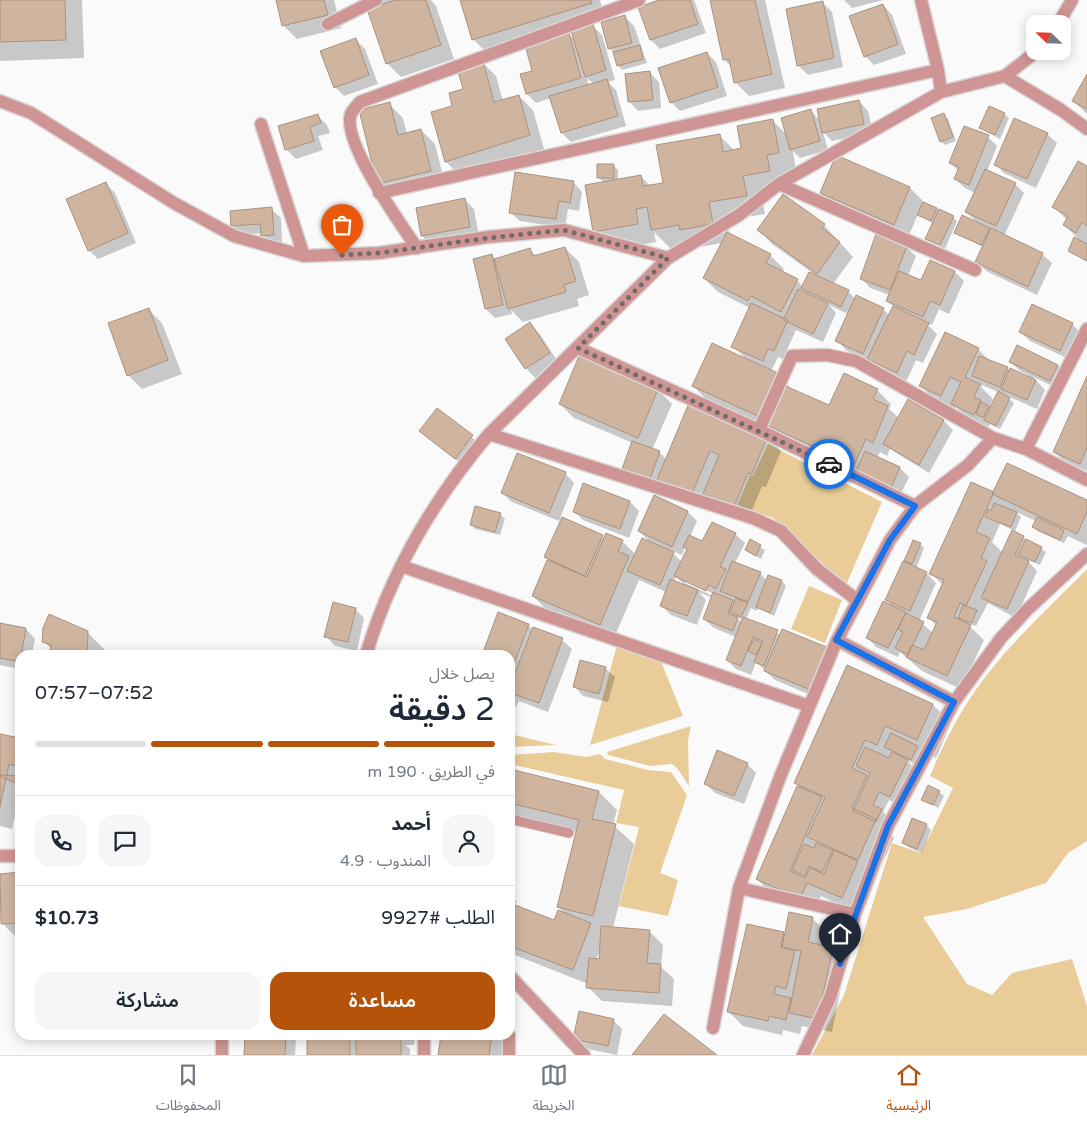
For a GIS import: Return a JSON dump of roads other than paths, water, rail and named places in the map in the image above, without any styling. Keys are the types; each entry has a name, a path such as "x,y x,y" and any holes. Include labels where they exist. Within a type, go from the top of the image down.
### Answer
{"street":[{"path":"328,24 376,0"},
{"path":"417,248 379,193 350,130 350,114 360,102 639,0"},
{"path":"921,0 938,70 941,92"},
{"path":"1063,15 1072,0"},
{"path":"367,650 375,624 401,566 430,512 463,465 489,434 668,258 739,215 779,184 941,92 1005,76 1026,60"},
{"path":"379,193 938,70"},
{"path":"1005,76 1061,110 1087,129"},
{"path":"0,101 31,113 174,203 234,236 304,256 379,253 564,230 668,258"},
{"path":"261,124 304,256"},
{"path":"779,184 974,270"},
{"path":"1026,449 1087,329"},
{"path":"578,348 759,430 915,506"},
{"path":"759,430 792,356 827,355 856,360 993,438 1026,449 1087,480"},
{"path":"489,434 753,518 781,531 817,569 858,601"},
{"path":"713,1028 739,888 780,777 836,640 890,540 915,506 968,465 993,438"},
{"path":"803,1055 830,998 856,914 888,826 954,702 1001,638 1028,608 1087,554"},
{"path":"401,566 809,706"},
{"path":"836,640 954,702"},
{"path":"0,856 15,856"},
{"path":"739,888 856,914"},
{"path":"515,981 584,1055"},
{"path":"222,1040 222,1055"},
{"path":"424,1040 424,1055"},
{"path":"509,1040 509,1055"}],"lane":[{"path":"515,820 569,833"}]}
